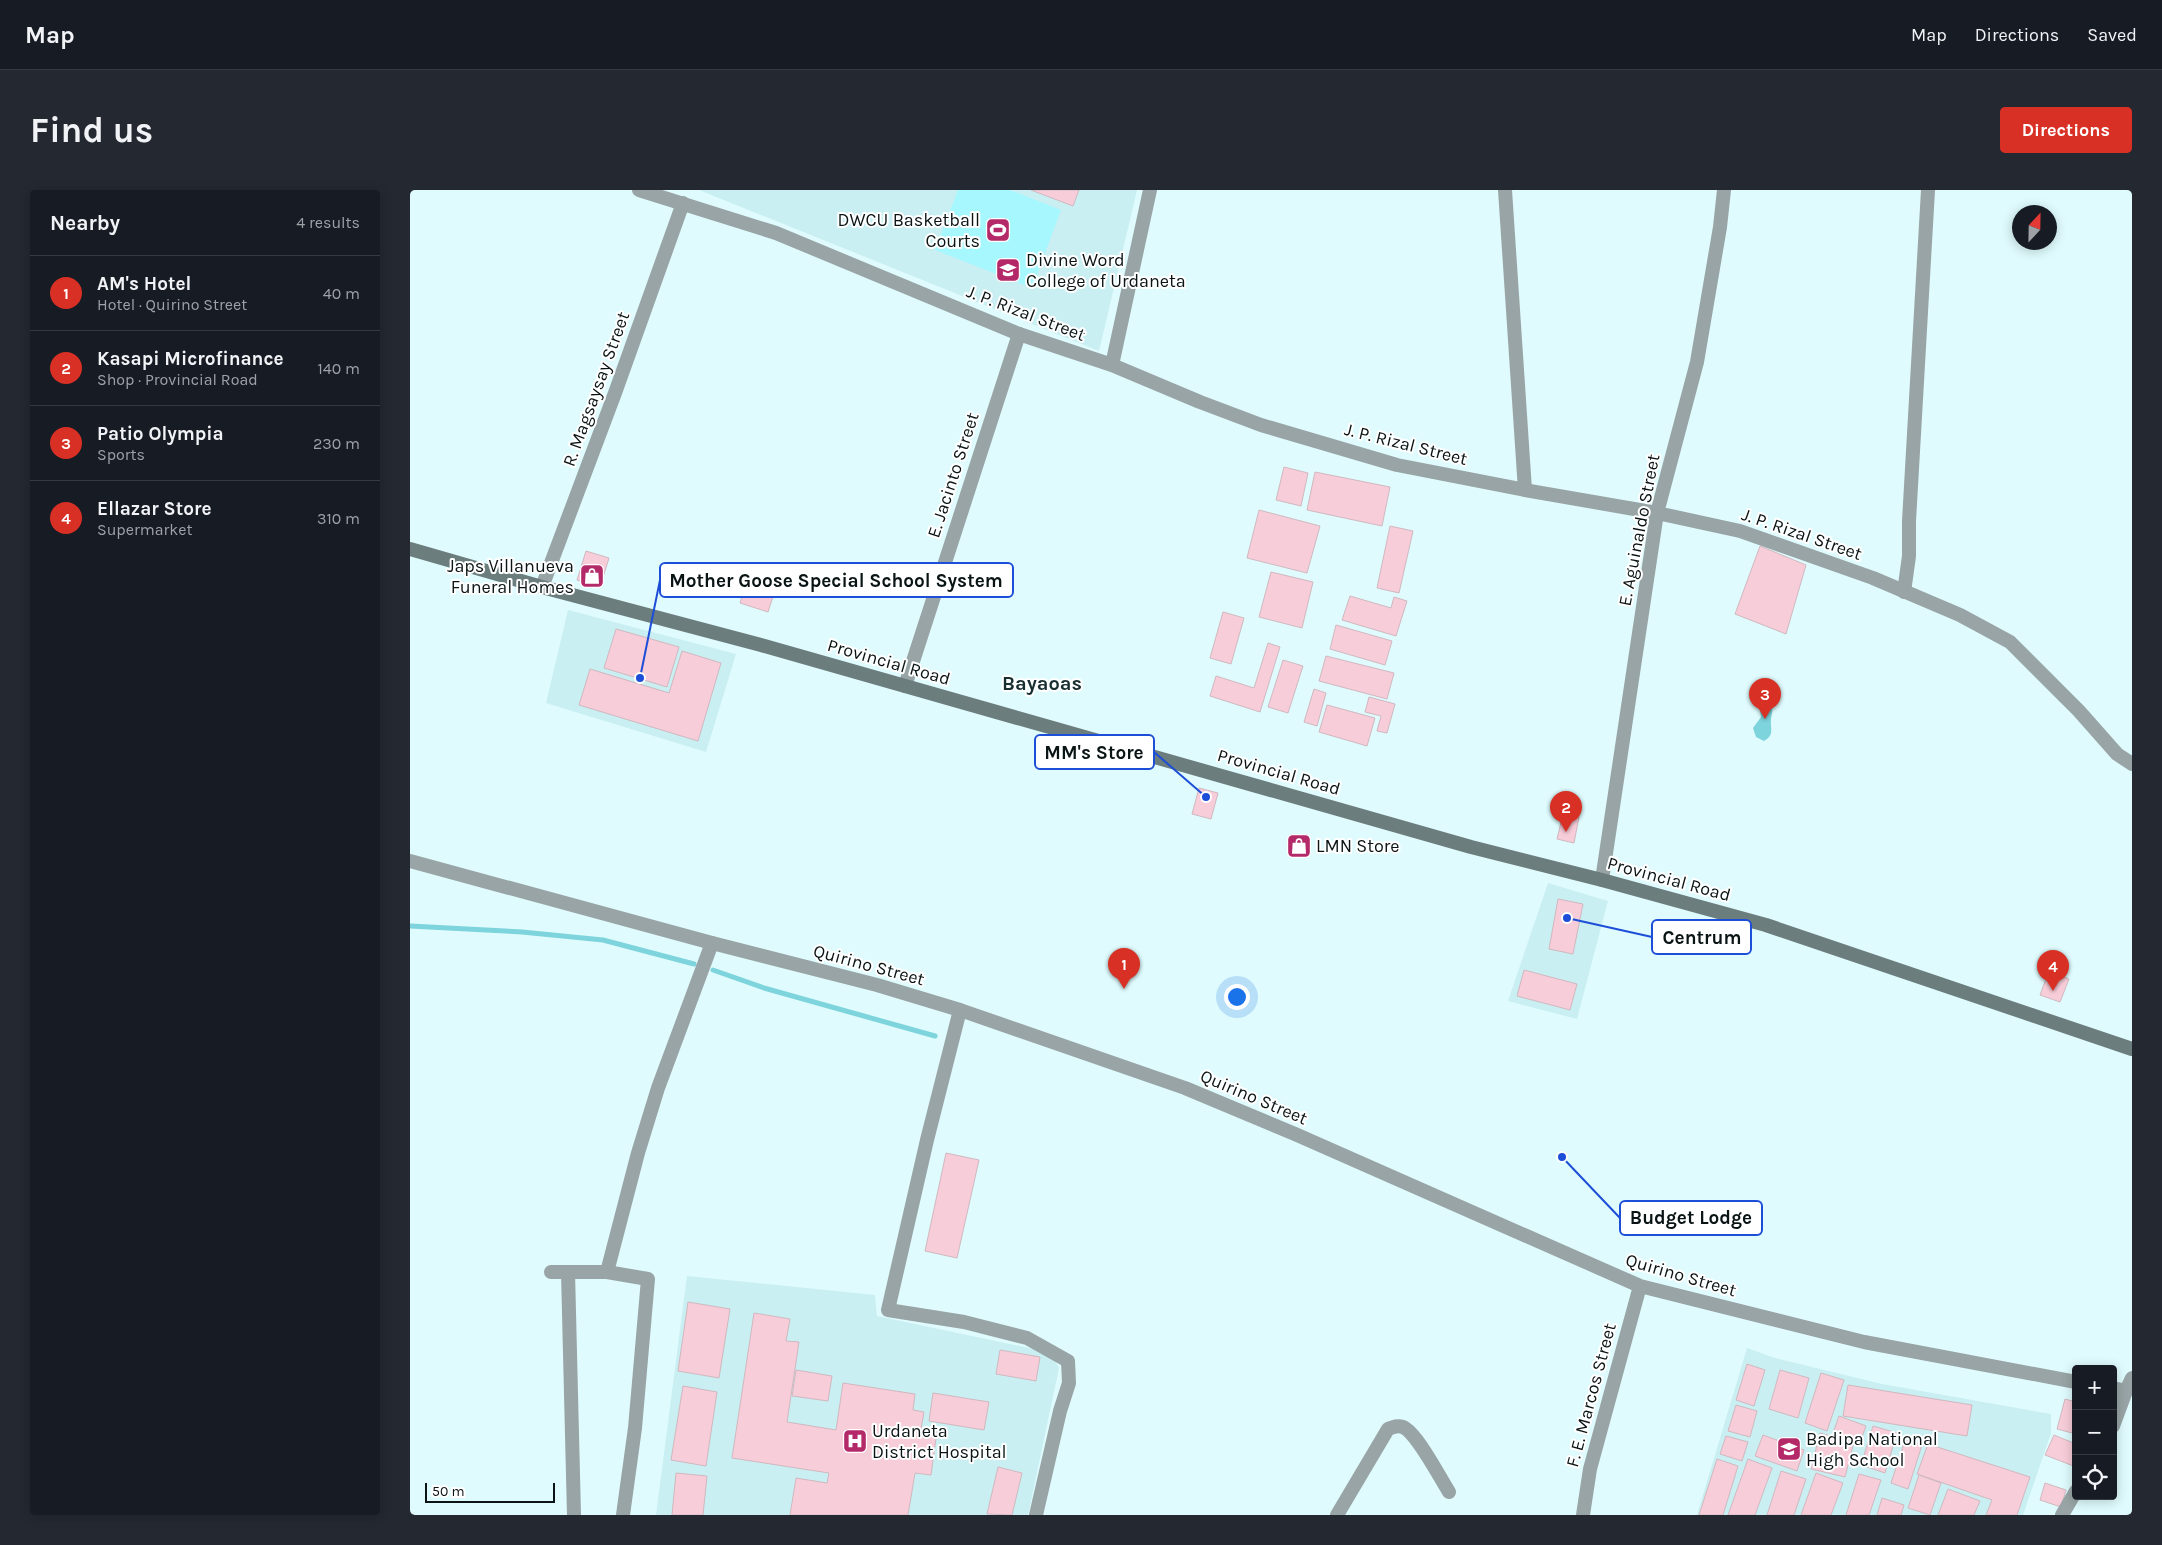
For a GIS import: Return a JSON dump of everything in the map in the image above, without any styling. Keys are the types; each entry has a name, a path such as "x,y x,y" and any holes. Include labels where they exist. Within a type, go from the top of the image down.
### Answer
{"main road":[{"name":"Provincial Road","path":"410,549 905,686 1471,846 1766,925 2132,1049"}],"street":[{"name":"J. P. Rizal Street","path":"639,190 776,233 1019,334 1112,365 1261,425 1397,465 1526,490 1657,512 1748,534 1873,578 1960,615 2010,642 2079,711 2117,754 2132,764"},
{"path":"1112,365 1150,190"},
{"path":"1505,190 1526,490"},
{"name":"E. Aguinaldo Street","path":"1602,880 1657,512 1697,362 1720,227 1724,190"},
{"path":"1904,592 1909,556 1909,521 1928,190"},
{"name":"R. Magsaysay Street","path":"542,587 615,393 683,203"},
{"name":"E. Jacinto Street","path":"905,686 1019,334"},
{"name":"Quirino Street","path":"410,861 712,943 877,985 960,1010 1194,1092 1295,1134 1640,1286 1864,1342 2072,1381"},
{"path":"607,1272 638,1153 658,1088 712,943"},
{"path":"960,1010 927,1140 888,1310 964,1322 1027,1338 1068,1361 1069,1383 1060,1411 1036,1515"},
{"path":"551,1272 607,1272 648,1279 635,1428 623,1515"},
{"path":"568,1272 574,1515"},
{"name":"F. E. Marcos Street","path":"1583,1515 1590,1469 1640,1286"},
{"path":"2124,1386 2117,1412 2132,1415"},
{"path":"1337,1515 1388,1429 1397,1425 1405,1428 1414,1437 1449,1492"},
{"path":"2062,1515 2072,1498"}],"shaded area":[{"name":"Divine Word College of Urdaneta","path":"699,190 1137,190 1099,351"},
{"name":"DWCU Basketball Courts","path":"958,190 1010,190 1061,210 1032,288 935,250"},
{"path":"568,610 736,654 706,752 546,703"},
{"path":"1763,700 1772,702 1771,734 1764,741 1756,737 1753,728 1761,717 1759,704"},
{"path":"1548,883 1608,901 1577,1019 1508,1001"},
{"name":"Urdaneta District Hospital","path":"687,1276 875,1295 877,1316 1034,1349 1054,1359 1059,1368 1028,1515 656,1515"},
{"path":"1747,1348 1775,1358 1882,1384 2051,1414 2051,1433 2023,1515 1697,1515"}],"building":[{"path":"1031,190 1079,190 1073,206"},
{"path":"1284,467 1308,473 1301,506 1276,500"},
{"path":"1315,472 1390,487 1382,526 1307,510"},
{"path":"1259,510 1320,526 1307,573 1247,558"},
{"path":"1390,526 1413,531 1399,593 1377,588"},
{"path":"1760,546 1806,565 1786,634 1735,614"},
{"path":"586,551 609,558 600,587 577,580"},
{"path":"1271,572 1313,582 1302,628 1259,617"},
{"path":"749,575 777,584 768,612 740,603"},
{"path":"1350,596 1391,608 1394,597 1407,601 1396,636 1342,620"},
{"path":"1223,612 1244,618 1231,664 1210,658"},
{"path":"1336,625 1392,641 1385,665 1330,649"},
{"path":"616,629 679,647 667,687 604,668"},
{"path":"1268,643 1280,647 1260,712 1210,696 1216,676 1254,688"},
{"path":"682,651 721,663 698,741 579,705 590,669 669,693"},
{"path":"1326,656 1394,673 1387,699 1319,681"},
{"path":"1283,660 1303,666 1288,713 1268,707"},
{"path":"1314,689 1326,693 1317,726 1304,722"},
{"path":"1369,697 1395,704 1387,733 1377,731 1381,716 1365,712"},
{"path":"1327,705 1375,718 1367,746 1319,732"},
{"path":"1199,788 1218,793 1211,819 1192,814"},
{"path":"1563,814 1579,817 1574,843 1557,839"},
{"path":"1558,899 1583,904 1573,954 1549,949"},
{"path":"1524,970 1577,984 1570,1010 1517,996"},
{"path":"2049,971 2069,979 2060,1002 2040,995"},
{"path":"946,1153 979,1160 957,1258 925,1251"},
{"path":"688,1302 730,1309 719,1378 678,1371"},
{"path":"754,1313 790,1319 786,1341 799,1342 787,1422 836,1430 843,1383 915,1394 913,1410 924,1412 921,1429 937,1431 931,1475 915,1473 908,1515 790,1515 796,1478 827,1483 829,1473 732,1458"},
{"path":"1000,1350 1040,1357 1036,1381 996,1374"},
{"path":"1747,1364 1765,1370 1754,1406 1736,1400"},
{"path":"796,1370 832,1376 828,1401 792,1396"},
{"path":"1780,1370 1809,1378 1798,1418 1769,1409"},
{"path":"1821,1373 1844,1380 1827,1431 1805,1423"},
{"path":"1848,1385 1972,1405 1967,1436 1843,1416"},
{"path":"683,1386 717,1392 706,1466 671,1460"},
{"path":"933,1393 989,1402 984,1430 929,1421"},
{"path":"2065,1399 2072,1401 2072,1433 2057,1429"},
{"path":"1736,1405 1757,1411 1750,1437 1728,1431"},
{"path":"1839,1416 1866,1426 1860,1442 1833,1433"},
{"path":"1873,1426 1897,1433 1885,1473 1861,1465"},
{"path":"1820,1433 1854,1442 1845,1477 1811,1469"},
{"path":"1763,1435 1804,1450 1797,1471 1755,1456"},
{"path":"2054,1435 2072,1442 2072,1465 2045,1455"},
{"path":"1726,1436 1748,1442 1742,1461 1720,1454"},
{"path":"1905,1440 1922,1445 1908,1489 1891,1483"},
{"path":"1928,1444 2030,1477 2017,1515 1986,1515 1992,1500 1917,1474"},
{"path":"1717,1459 1738,1466 1723,1515 1699,1515"},
{"path":"1748,1459 1772,1468 1755,1515 1728,1515"},
{"path":"998,1467 1022,1473 1012,1515 987,1514"},
{"path":"1781,1471 1806,1479 1794,1515 1767,1515"},
{"path":"676,1473 707,1476 703,1515 672,1515"},
{"path":"1816,1473 1843,1483 1831,1515 1801,1515"},
{"path":"1859,1474 1881,1480 1869,1515 1846,1515"},
{"path":"1919,1475 1941,1483 1930,1515 1908,1508"},
{"path":"2045,1483 2066,1490 2061,1507 2040,1500"},
{"path":"1948,1489 1980,1501 1974,1515 1938,1515"},
{"path":"1882,1498 1904,1505 1901,1515 1877,1515"}],"waterway":[{"path":"410,926 522,932 603,940 694,964"},
{"path":"713,970 764,988 935,1036"}],"place":[{"name":"DWCU Basketball Courts","path":"998,230"},
{"name":"Divine Word College of Urdaneta","path":"1008,270"},
{"name":"Japs Villanueva Funeral Homes","path":"592,576"},
{"name":"Mother Goose Special School System","path":"640,678"},
{"name":"Patio Olympia","path":"1765,719"},
{"name":"MM's Store","path":"1206,797"},
{"name":"Kasapi Microfinance","path":"1566,832"},
{"name":"LMN Store","path":"1299,846"},
{"name":"Centrum","path":"1567,918"},
{"name":"AM's Hotel","path":"1124,989"},
{"name":"Ellazar Store","path":"2053,991"},
{"name":"Budget Lodge","path":"1562,1157"},
{"name":"Urdaneta District Hospital","path":"855,1441"},
{"name":"Badipa National High School","path":"1789,1449"}],"district":[{"name":"Bayaoas","path":"1042,683"}]}
